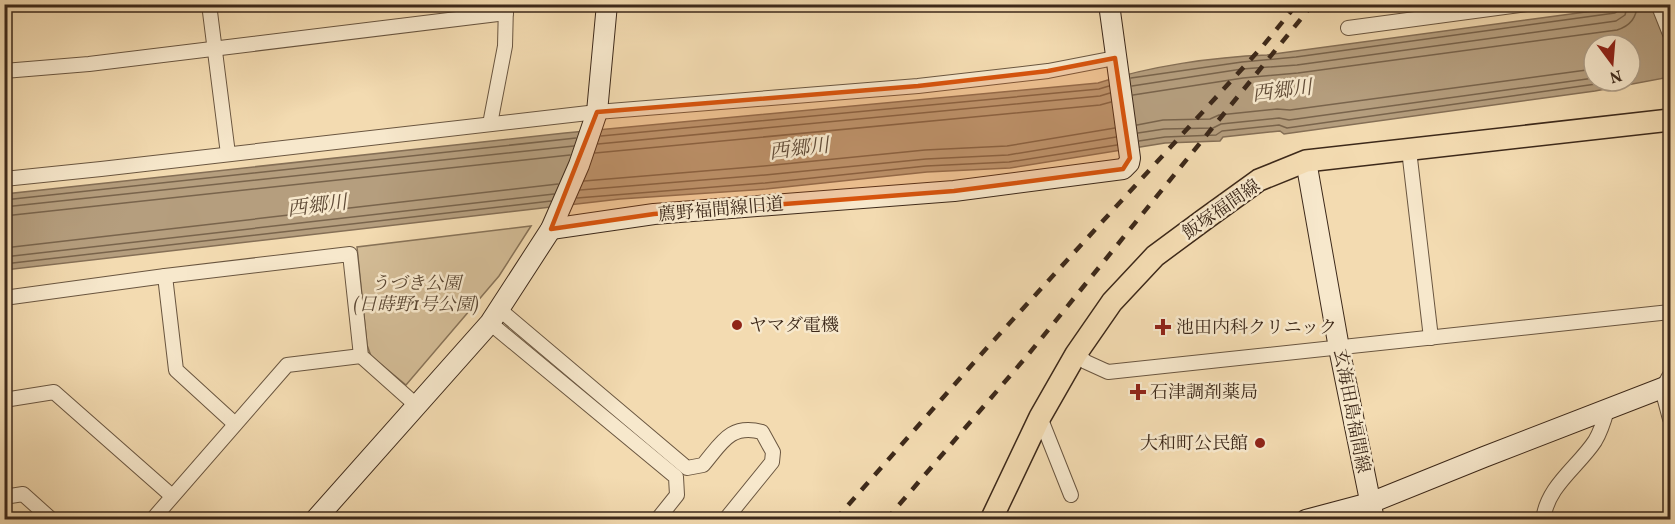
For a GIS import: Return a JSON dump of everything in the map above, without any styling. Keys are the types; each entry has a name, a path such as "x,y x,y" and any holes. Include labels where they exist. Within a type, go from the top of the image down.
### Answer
{"main road":[{"name":"飯塚福間線","path":"991,519 1040,417 1076,354 1112,302 1155,256 1259,180 1306,161 1671,120"}],"street":[{"path":"209,4 228,154"},
{"path":"315,519 495,317 555,220 596,117 607,4"},
{"path":"4,179 490,124 596,117 918,86 1116,63 1108,4"},
{"path":"1166,4 1178,4"},
{"path":"1348,28 1527,4"},
{"path":"1658,4 1671,34"},
{"path":"4,71 89,64 215,49 506,9 505,46 490,124"},
{"name":"薦野福間線旧道","path":"555,220 954,191 1126,163 1116,63"},
{"path":"1409,150 1431,338"},
{"name":"玄海田島福間線","path":"1306,161 1339,348 1372,511"},
{"path":"4,298 350,254 361,356 416,405"},
{"path":"165,276 176,370 235,424"},
{"path":"1076,354 1086,362 1108,372 1671,312"},
{"path":"495,317 676,477 677,495 657,519"},
{"path":"495,317 687,468 703,465 725,438 736,432 748,429 762,432 773,452 772,462 725,519"},
{"path":"152,519 287,365 361,356"},
{"path":"1306,519 1372,511 1484,457 1607,410 1668,383 1671,419"},
{"path":"4,400 54,392 172,496"},
{"path":"1543,519 1544,509 1557,486 1594,442 1602,428 1607,410"},
{"path":"1040,417 1071,495"},
{"path":"4,497 23,494 52,519"}],"highlighted area":[{"path":"1115,58 1130,158 1123,169 954,191 654,214 551,229 597,112 918,86 1048,71"}],"green space":[{"name":"うづき公園 (日蒔野1号公園)","path":"531,226 499,276 406,385 371,356 367,345 357,247"}],"water":[{"name":"西郷川","path":"1638,5 1670,5 1670,77 1642,82 1642,33 1582,33 1582,93 1284,134 1280,131 1223,137 1220,141 1165,143 1010,168 927,172 766,189 620,199 5,270 5,194 565,133 1098,83 1182,63 1267,55"}],"railway":[{"path":"835,520 985,350 1262,47 1297,4"},
{"path":"886,520 1027,356 1313,4"}],"place":[{"name":"ヤマダ電機","path":"737,325"},
{"name":"池田内科クリニック","path":"1163,327"},
{"name":"石津調剤薬局","path":"1138,392"},
{"name":"大和町公民館","path":"1260,443"}]}
